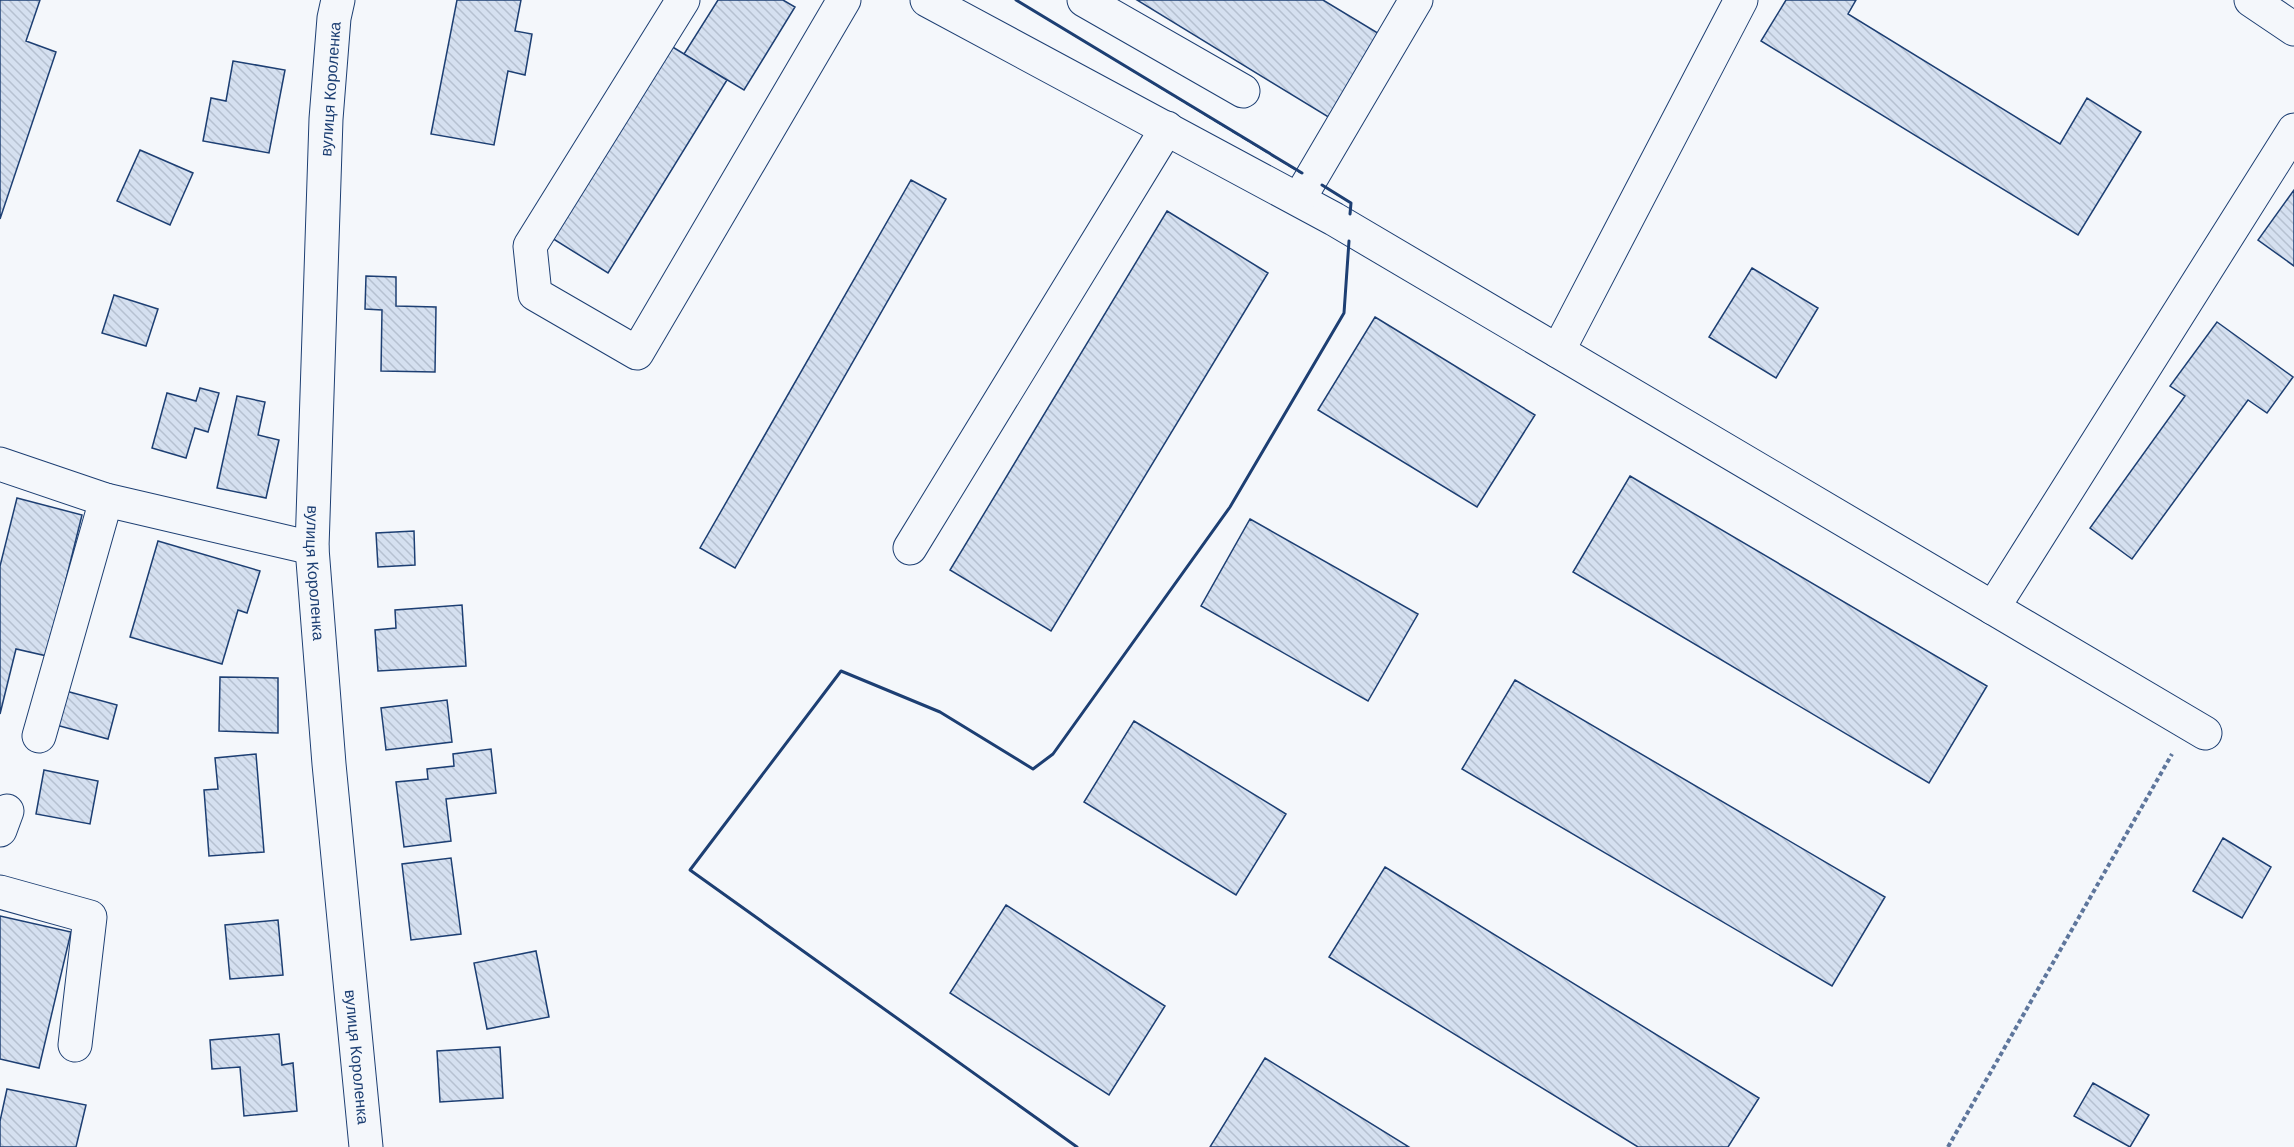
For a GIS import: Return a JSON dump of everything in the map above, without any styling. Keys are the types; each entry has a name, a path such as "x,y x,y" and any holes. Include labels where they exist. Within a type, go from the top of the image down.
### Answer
{"street":[{"name":"вулиця Короленка","path":"338,0 326,119 312,548 330,776 366,1147"},
{"path":"683,0 530,246 535,294 637,353 844,0"},
{"path":"927,0 1299,199 2197,728"},
{"path":"1084,0 1243,91"},
{"path":"1299,199 1416,0"},
{"path":"1558,351 1741,0"},
{"path":"2251,0 2294,29"},
{"path":"910,548 1167,128"},
{"path":"1993,608 2294,130"},
{"path":"0,464 106,500 312,548"},
{"path":"39,736 106,500"},
{"path":"0,892 90,917 75,1045"}],"path":[{"path":"1948,1147 2197,728"}],"building":[{"path":"0,0 40,0 26,41 56,52 0,219"},
{"path":"457,0 521,0 515,31 532,34 525,75 508,71 494,145 431,134"},
{"path":"718,0 783,0 795,7 744,90 684,54"},
{"path":"1137,0 1323,0 1381,35 1330,118"},
{"path":"1786,0 1856,0 1848,14 2060,144 2087,98 2141,132 2078,235 1761,41"},
{"path":"666,43 727,80 608,273 547,235"},
{"path":"233,61 285,70 269,153 203,141 211,98 226,101"},
{"path":"140,150 193,173 170,225 117,201"},
{"path":"911,180 946,199 735,568 700,548"},
{"path":"2294,190 2294,266 2258,240"},
{"path":"1167,211 1268,273 1051,631 950,570"},
{"path":"1752,268 1818,308 1776,378 1709,337"},
{"path":"366,276 396,277 396,306 436,307 435,372 381,371 382,310 365,309"},
{"path":"114,295 158,309 146,346 102,333"},
{"path":"1375,317 1535,415 1477,507 1318,410"},
{"path":"2217,322 2293,377 2267,413 2248,400 2132,559 2090,528 2185,396 2170,386"},
{"path":"200,388 219,393 208,432 195,428 186,458 152,448 167,393 196,401"},
{"path":"237,396 265,402 258,435 279,440 266,498 217,488"},
{"path":"1630,476 1987,686 1929,783 1573,572"},
{"path":"17,498 82,515 47,656 16,649 0,714 0,566"},
{"path":"1250,519 1418,614 1368,701 1201,606"},
{"path":"414,531 415,565 378,567 376,533"},
{"path":"158,541 260,571 247,613 238,610 222,664 130,637"},
{"path":"462,605 466,666 378,671 375,630 396,628 395,610"},
{"path":"220,677 278,678 278,733 219,731"},
{"path":"1515,680 1885,897 1832,986 1462,769"},
{"path":"66,691 117,705 108,739 56,725"},
{"path":"447,700 452,742 386,750 381,708"},
{"path":"1134,721 1286,814 1236,895 1084,802"},
{"path":"491,749 496,793 446,799 451,841 404,847 396,782 428,779 427,769 454,766 453,754"},
{"path":"256,754 264,852 209,856 204,790 218,789 215,758"},
{"path":"44,770 98,781 90,824 36,814"},
{"path":"2223,838 2271,867 2242,918 2193,891"},
{"path":"451,858 461,934 411,940 402,864"},
{"path":"1385,867 1759,1098 1728,1147 1638,1147 1329,957"},
{"path":"1006,905 1165,1006 1109,1095 950,993"},
{"path":"0,916 71,932 39,1068 0,1059"},
{"path":"278,920 283,975 230,979 225,925"},
{"path":"536,951 549,1017 487,1029 474,963"},
{"path":"279,1034 282,1065 293,1063 297,1111 244,1116 240,1067 212,1069 210,1040"},
{"path":"500,1047 503,1098 440,1102 437,1051"},
{"path":"1265,1058 1409,1147 1210,1147"},
{"path":"2093,1083 2149,1115 2130,1147 2074,1116"},
{"path":"7,1089 86,1105 76,1147 0,1147 0,1121"}],"fence":[{"path":"1016,0 1301,173"},
{"path":"1322,185 1351,203 1351,213"},
{"path":"1077,1147 690,870 841,671 940,712 1033,769 1053,754 1230,507 1344,313 1349,240"}],"wall":[{"path":"1016,0 1302,173"},
{"path":"1322,185 1351,203 1350,214"},
{"path":"1077,1147 690,870 841,671 940,712 1033,769 1053,754 1230,507 1344,313 1349,241"}]}
